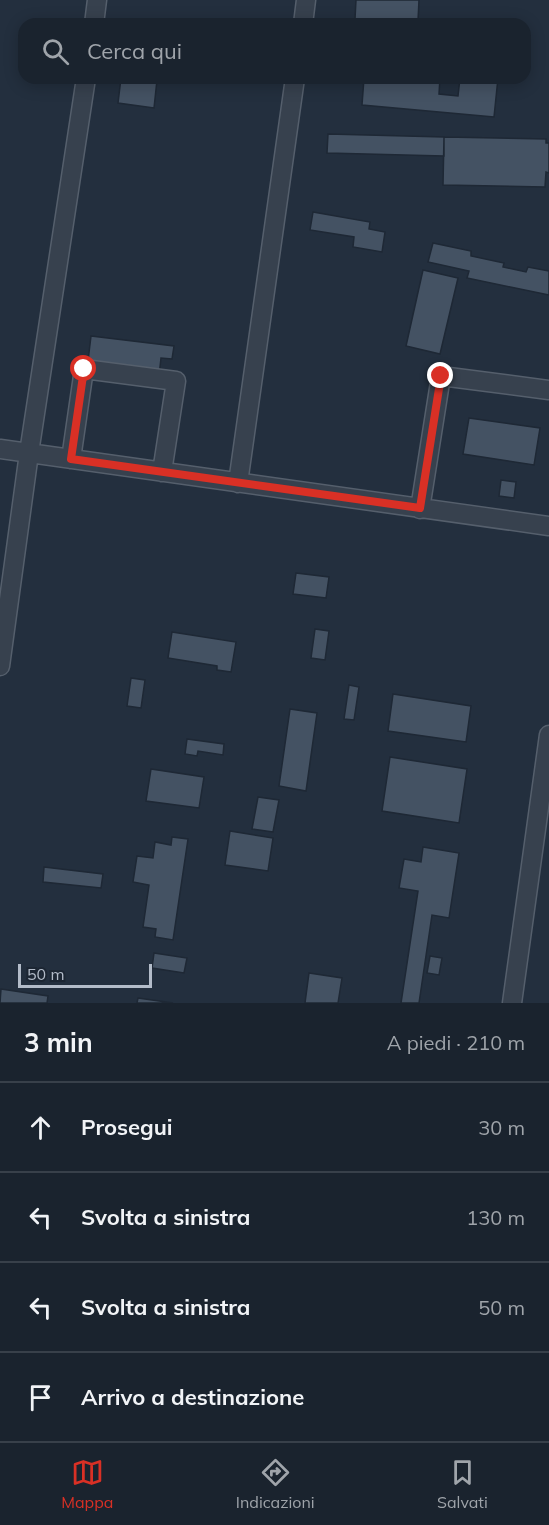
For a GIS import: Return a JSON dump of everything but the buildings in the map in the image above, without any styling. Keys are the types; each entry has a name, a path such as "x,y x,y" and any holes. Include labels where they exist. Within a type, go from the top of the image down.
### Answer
{"lane":[{"path":"95,18 97,0"},
{"path":"304,18 306,0"},
{"path":"0,666 29,453 85,84"},
{"path":"238,483 294,84"},
{"path":"71,459 84,369 176,381 162,472"},
{"path":"420,508 441,376 549,390"},
{"path":"0,449 549,526"},
{"path":"512,1003 549,735"}],"route":[{"path":"84,369 71,459 420,508 441,376"}]}
